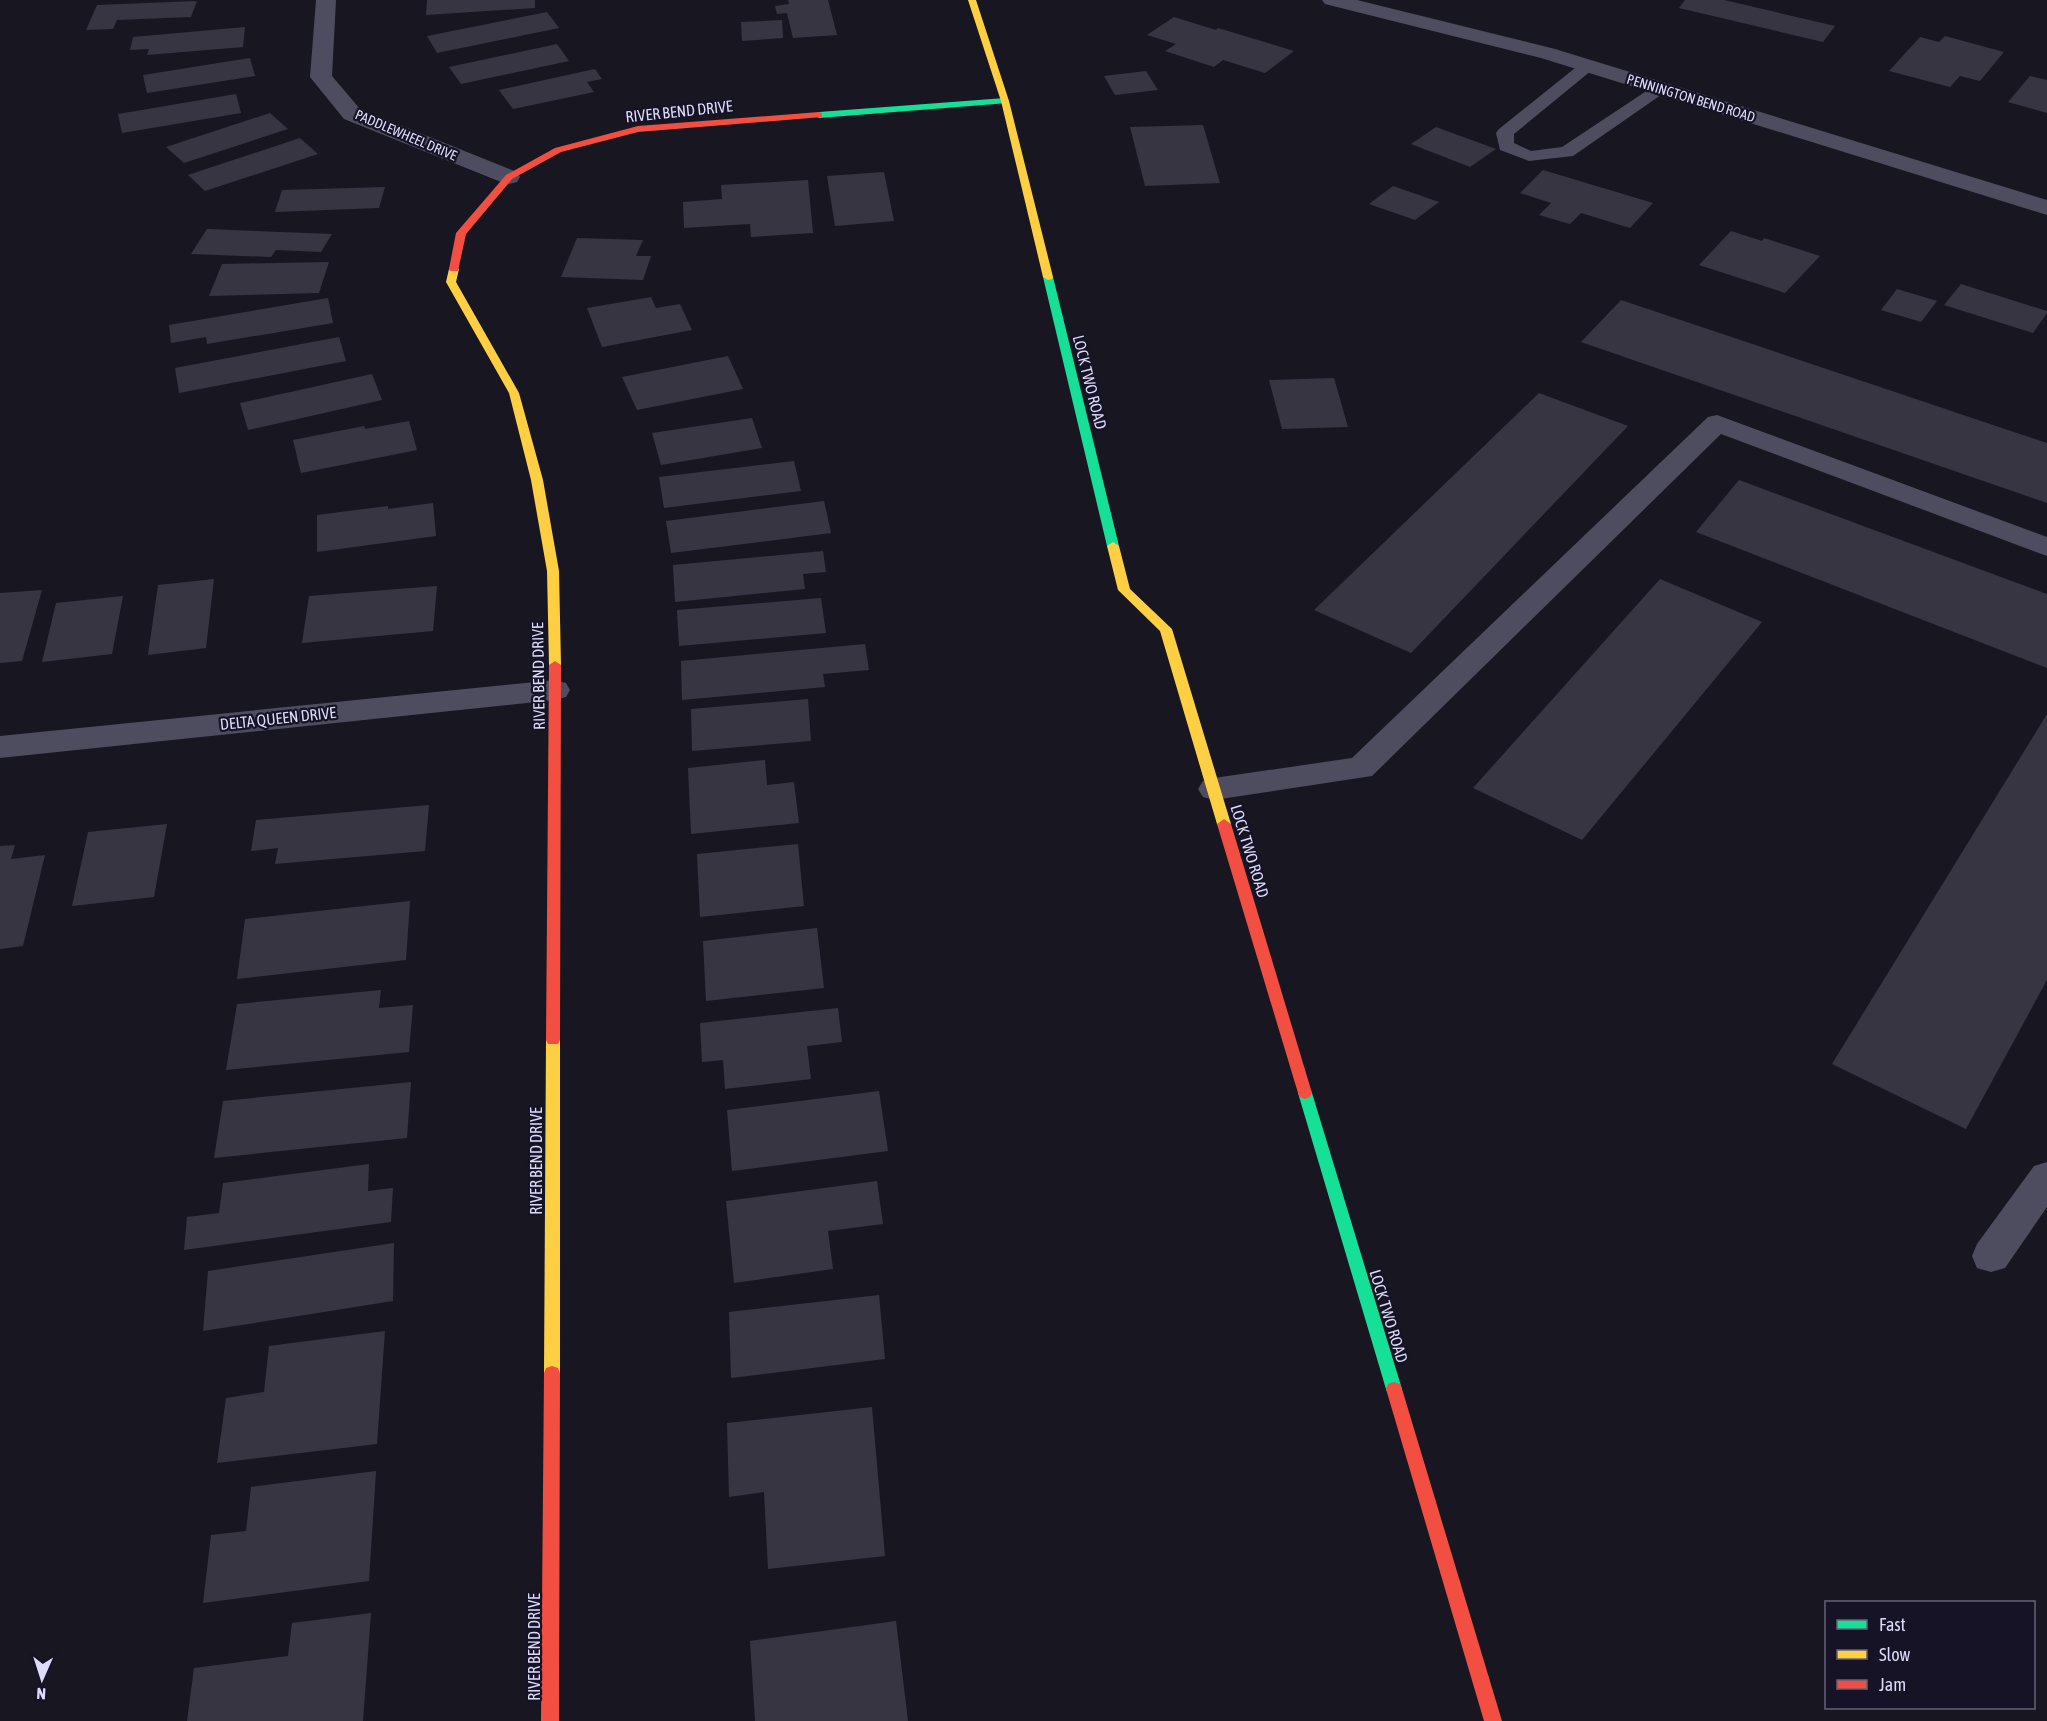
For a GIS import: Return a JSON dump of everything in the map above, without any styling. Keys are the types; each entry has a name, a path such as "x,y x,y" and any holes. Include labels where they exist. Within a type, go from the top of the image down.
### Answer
{"street":[{"name":"PADDLEWHEEL DRIVE","path":"326,0 321,77 352,114 508,177"},
{"name":"LOCK TWO ROAD","path":"972,0 1005,101 1124,590 1166,628 1493,1721"},
{"name":"PENNINGTON BEND ROAD","path":"1332,0 1548,53 1586,67 1663,88 2047,208"},
{"name":"RIVER BEND DRIVE","path":"550,1721 555,690 553,572 537,480 514,393 451,282 461,233 508,177 558,150 638,129 1005,101"},
{"path":"1214,789 1361,768 1717,423 2047,547"},
{"name":"DELTA QUEEN DRIVE","path":"0,747 555,690"},
{"path":"1991,1256 2047,1177"}],"lane":[{"path":"1586,67 1505,133 1506,146 1529,156 1567,152 1663,88"}],"building":[{"path":"427,0 535,0 535,8 426,15"},
{"path":"788,0 828,0 837,35 793,38 787,13 777,14 775,6 789,4"},
{"path":"1685,0 1724,0 1835,26 1823,42 1679,8"},
{"path":"197,1 191,17 117,20 113,29 86,30 97,5"},
{"path":"547,12 559,28 437,53 427,36"},
{"path":"1174,17 1294,51 1265,73 1223,60 1214,67 1165,51 1176,44 1147,35"},
{"path":"782,20 783,38 742,41 741,22"},
{"path":"245,27 243,47 147,55 149,49 130,50 133,37"},
{"path":"1945,36 2004,52 1980,81 1960,76 1950,87 1889,71 1920,37 1939,42"},
{"path":"557,44 569,61 461,84 449,67"},
{"path":"250,58 255,76 147,93 143,75"},
{"path":"595,69 602,79 587,82 594,92 513,109 499,90"},
{"path":"1146,71 1158,90 1115,95 1104,76"},
{"path":"2030,76 2047,80 2047,113 2008,102"},
{"path":"236,94 241,113 122,133 118,114"},
{"path":"270,113 288,129 184,163 166,147"},
{"path":"1203,125 1220,183 1145,186 1130,127"},
{"path":"1436,127 1496,149 1470,167 1411,144"},
{"path":"300,138 318,154 205,191 188,175"},
{"path":"1543,170 1653,203 1630,228 1581,213 1570,224 1539,215 1551,203 1520,193"},
{"path":"884,172 894,221 835,226 827,176"},
{"path":"808,180 813,233 751,237 750,224 684,228 683,202 722,199 721,185"},
{"path":"1393,186 1439,202 1415,220 1369,204"},
{"path":"385,187 379,208 275,212 282,190"},
{"path":"207,229 332,234 321,252 276,250 271,257 191,254"},
{"path":"1731,231 1762,241 1764,238 1820,256 1785,293 1699,265"},
{"path":"577,238 643,240 636,256 651,256 643,280 561,277"},
{"path":"329,262 319,293 209,296 222,264"},
{"path":"1961,284 2047,311 2047,313 2033,333 1944,305"},
{"path":"1897,289 1937,301 1921,322 1881,310"},
{"path":"651,297 656,308 680,304 692,330 602,347 587,308"},
{"path":"328,298 333,323 207,344 206,337 171,343 169,325"},
{"path":"1621,300 2047,443 2047,503 1581,342"},
{"path":"339,337 346,361 179,393 175,368"},
{"path":"728,356 743,389 637,410 622,377"},
{"path":"372,374 382,400 248,430 240,403"},
{"path":"1334,378 1348,427 1282,429 1269,380"},
{"path":"1539,393 1628,426 1411,653 1314,610"},
{"path":"752,418 762,448 661,465 652,433"},
{"path":"409,421 417,450 301,473 293,440 364,426 365,429"},
{"path":"794,461 801,491 664,508 659,477"},
{"path":"1739,480 2047,594 2047,668 1696,532"},
{"path":"824,501 831,533 671,553 666,521"},
{"path":"433,503 436,536 317,552 317,515"},
{"path":"823,551 826,572 803,574 805,589 675,602 673,565"},
{"path":"214,579 206,648 148,655 158,585"},
{"path":"1660,579 1762,622 1582,840 1473,788"},
{"path":"437,586 433,631 302,643 309,596"},
{"path":"42,590 22,661 0,663 0,593"},
{"path":"123,596 112,654 42,662 56,603"},
{"path":"821,598 826,633 679,646 677,610"},
{"path":"865,644 869,670 823,674 825,687 682,700 681,661"},
{"path":"808,699 811,741 692,751 691,709"},
{"path":"2047,714 2047,980 1966,1129 1832,1064"},
{"path":"765,760 767,785 794,782 799,823 691,834 688,768"},
{"path":"429,805 425,851 275,864 278,848 251,851 256,820"},
{"path":"167,824 154,897 72,906 88,832"},
{"path":"798,844 804,906 700,917 697,854"},
{"path":"15,845 11,859 45,855 23,946 0,949 0,846"},
{"path":"410,901 406,960 237,979 245,919"},
{"path":"817,928 824,988 706,1001 703,941"},
{"path":"381,990 379,1008 413,1005 409,1052 226,1070 237,1004"},
{"path":"838,1008 842,1042 807,1046 811,1079 725,1089 723,1060 702,1062 700,1023"},
{"path":"411,1082 407,1138 214,1158 223,1101"},
{"path":"879,1091 888,1151 732,1171 727,1110"},
{"path":"369,1164 368,1191 393,1188 391,1222 184,1250 187,1217 219,1213 223,1183"},
{"path":"877,1181 883,1224 828,1231 833,1269 734,1283 726,1201"},
{"path":"394,1243 393,1301 203,1331 208,1271"},
{"path":"879,1295 885,1359 731,1378 729,1312"},
{"path":"385,1331 377,1444 217,1463 226,1398 264,1392 269,1346"},
{"path":"872,1407 885,1556 768,1569 764,1492 729,1497 727,1423"},
{"path":"376,1471 369,1581 203,1603 211,1535 246,1531 251,1487"},
{"path":"371,1613 363,1721 187,1721 194,1668 288,1656 292,1623"},
{"path":"896,1621 908,1721 755,1721 750,1641"}],"traffic: fast":[{"path":"819,115 1005,101"},
{"path":"1048,277 1113,546"},
{"path":"1305,1093 1394,1389"}],"traffic: slow":[{"path":"972,0 1005,101 1048,277"},
{"path":"454,269 451,282 514,393 537,480 553,571 555,665"},
{"path":"1113,546 1124,590 1166,629 1224,824"},
{"path":"552,1373 553,1040"}],"traffic: jam":[{"path":"454,269 461,233 509,177 558,150 638,129 819,115"},
{"path":"553,1040 555,665"},
{"path":"1224,824 1305,1093"},
{"path":"550,1721 552,1373"},
{"path":"1394,1389 1493,1721"}]}
